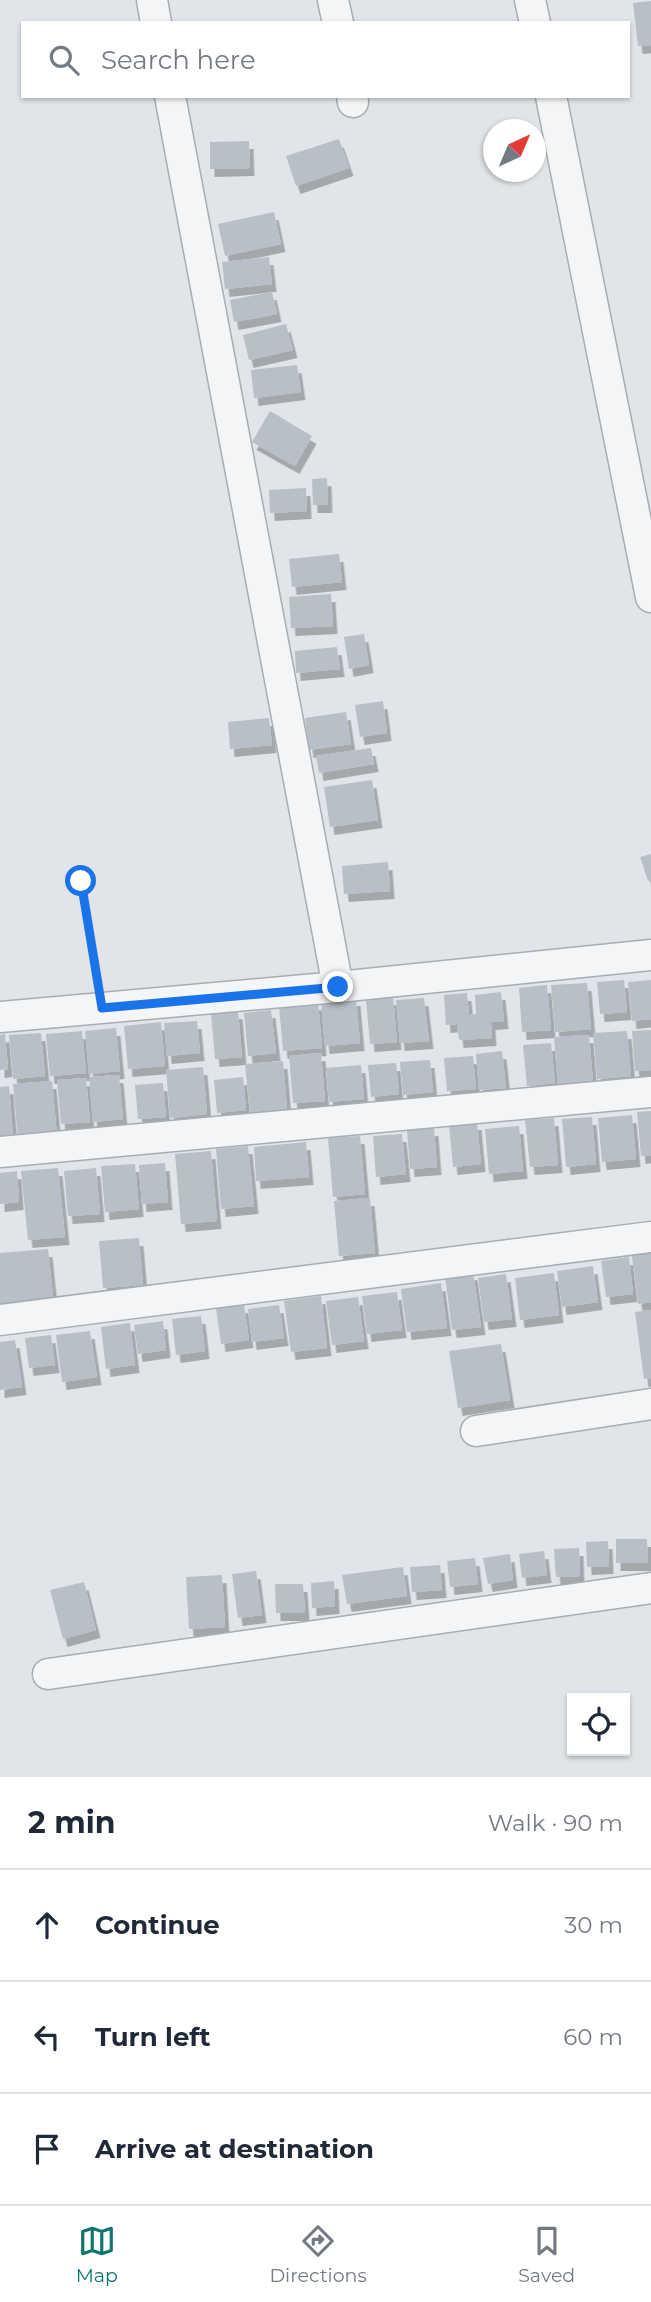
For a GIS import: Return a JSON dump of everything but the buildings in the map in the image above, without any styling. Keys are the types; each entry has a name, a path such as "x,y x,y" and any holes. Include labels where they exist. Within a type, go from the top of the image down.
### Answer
{"street":[{"path":"152,0 156,21"},
{"path":"333,0 338,21"},
{"path":"530,0 535,21"},
{"path":"170,98 338,987"},
{"path":"551,98 651,597"},
{"path":"0,1017 338,987 651,955"},
{"path":"0,1152 651,1092"},
{"path":"0,1320 651,1237"},
{"path":"476,1431 651,1404"},
{"path":"48,1674 651,1588"}],"path":[{"path":"81,881 102,1008"}],"route":[{"path":"81,881 102,1008 338,987"}]}
